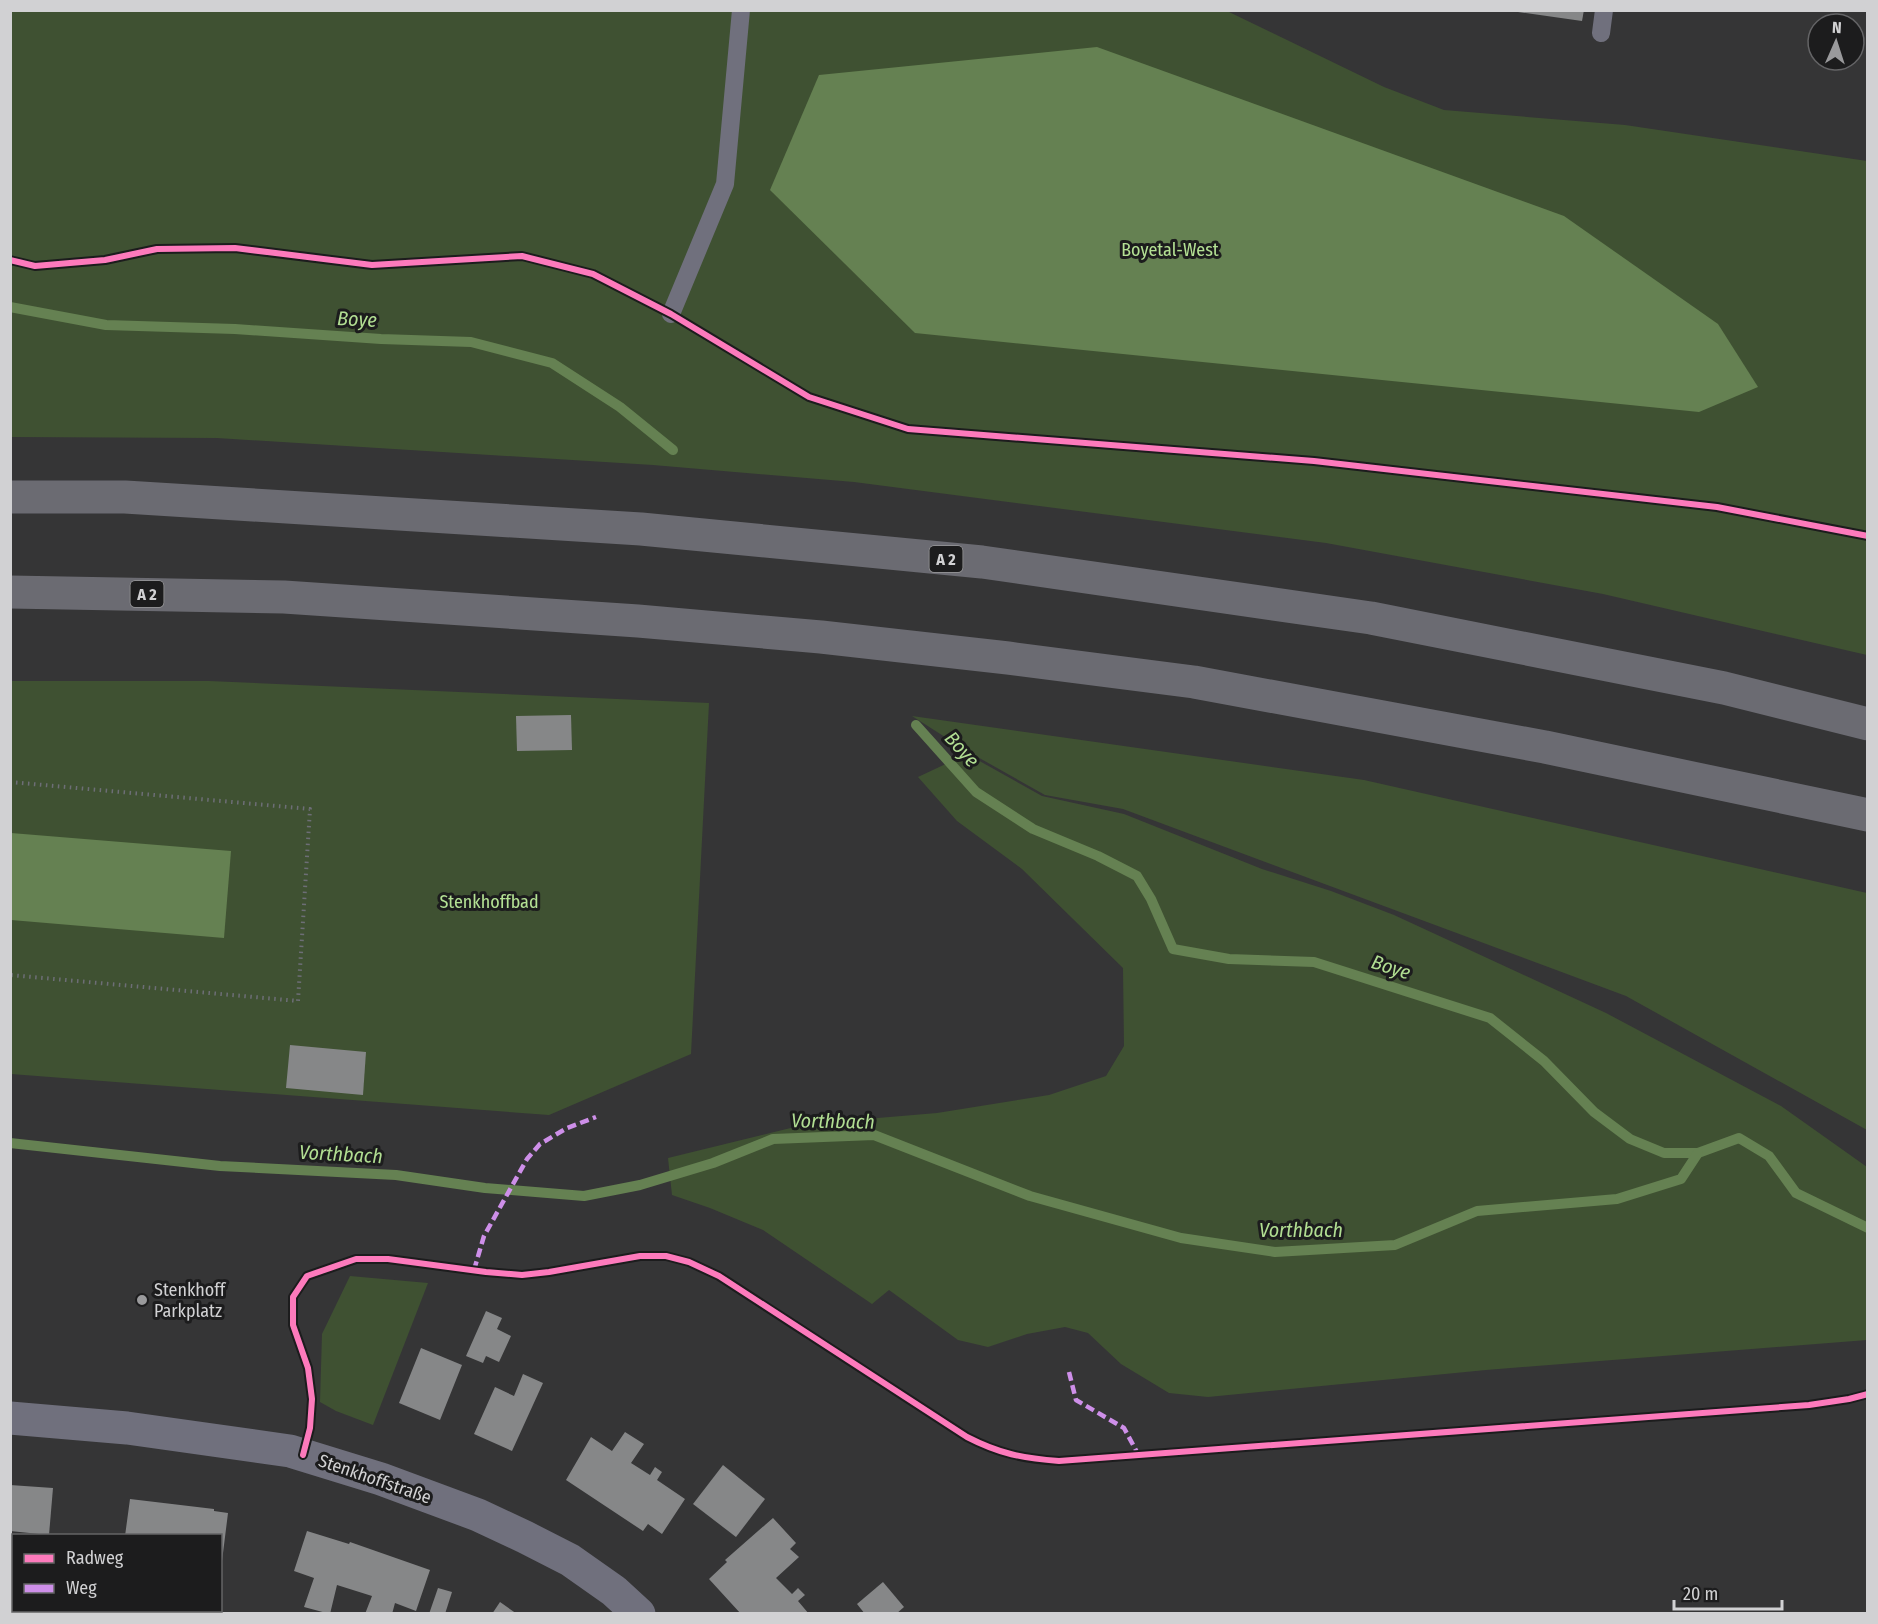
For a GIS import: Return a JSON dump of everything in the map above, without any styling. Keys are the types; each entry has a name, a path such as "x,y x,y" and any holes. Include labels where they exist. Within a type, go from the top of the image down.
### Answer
{"highway":[{"name":"A 2","path":"10,497 124,497 641,529 982,562 1371,618 1724,688 1868,724"},
{"name":"A 2","path":"10,592 308,598 638,621 821,637 1008,658 1206,684 1545,747 1868,815"}],"street":[{"name":"Stenkhoffstraße","path":"10,1418 127,1428 290,1451 381,1479 478,1515 570,1560 614,1591 639,1614"}],"lane":[{"path":"671,314 725,184 741,10"},
{"path":"1601,33 1604,10"}],"path":[{"path":"10,782 310,809 298,1001 10,975"}],"green space":[{"name":"Boyetal-West","path":"10,11 1227,11 1384,87 1444,110 1625,125 1867,161 1867,655 1603,594 1326,543 854,482 653,465 217,438 11,437"},
{"name":"Stenkhoffbad","path":"11,681 209,681 709,703 691,1054 549,1115 11,1074"},
{"path":"912,716 1364,780 1867,893 1867,1130 1626,996 1123,809 1045,795 967,751"},
{"path":"967,754 1042,796 1124,814 1262,869 1331,891 1394,915 1606,1013 1781,1106 1867,1167 1867,1340 1486,1370 1208,1397 1169,1393 1121,1364 1088,1333 1065,1327 1027,1334 988,1347 958,1340 889,1290 872,1304 763,1230 672,1195 668,1158 807,1124 937,1113 1049,1095 1106,1076 1124,1046 1123,968 1022,869 957,821 918,777"},
{"path":"350,1276 428,1283 373,1425 336,1411 320,1402 322,1334"}],"shaded area":[{"path":"1097,47 1564,216 1718,324 1758,387 1699,412 915,333 770,190 819,75"},
{"path":"11,833 231,851 224,938 11,920"}],"building":[{"path":"1519,10 1584,10 1582,21 1518,12"},
{"path":"571,715 572,750 517,751 516,716"},
{"path":"290,1045 366,1052 363,1095 286,1088"},
{"path":"486,1311 502,1318 497,1329 511,1336 499,1362 486,1356 483,1363 466,1356"},
{"path":"421,1348 462,1365 440,1420 399,1403"},
{"path":"523,1374 543,1383 512,1451 474,1434 495,1387 514,1396"},
{"path":"625,1432 644,1444 631,1463 650,1475 655,1467 662,1472 657,1480 685,1499 662,1534 648,1524 643,1531 566,1480 591,1437 612,1451"},
{"path":"723,1465 765,1499 736,1537 693,1504"},
{"path":"10,1485 53,1488 49,1534 10,1531"},
{"path":"130,1499 214,1509 214,1511 228,1513 222,1561 222,1534 125,1534"},
{"path":"773,1518 796,1543 790,1549 799,1557 776,1578 792,1594 798,1588 805,1595 798,1601 809,1614 741,1614 709,1579 727,1562 725,1560"},
{"path":"307,1531 349,1544 350,1542 430,1570 416,1611 395,1603 392,1614 365,1614 372,1596 337,1585 330,1614 304,1607 314,1578 294,1571"},
{"path":"883,1582 904,1607 896,1614 865,1614 857,1604"},
{"path":"438,1588 452,1592 445,1614 429,1614"},
{"path":"500,1602 517,1614 492,1614"},
{"path":"133,1612 195,1612 195,1614 133,1614"}],"waterway":[{"name":"Boye","path":"10,307 106,325 235,329 381,339 471,342 552,363 620,407 673,450"},
{"name":"Boye","path":"916,725 976,792 1033,829 1098,856 1137,876 1151,899 1173,949 1229,959 1314,962 1490,1018 1544,1061 1594,1112 1630,1139 1664,1153 1698,1153 1739,1138 1769,1156 1796,1193 1868,1228"},
{"name":"Vorthbach","path":"10,1143 220,1166 396,1175 485,1188 584,1196 640,1185 713,1163 773,1139 874,1135 1030,1196 1181,1238 1275,1252 1395,1245 1477,1211 1617,1199 1681,1179 1698,1153"}],"marked path":[{"path":"474,1270 484,1236 527,1159 540,1144 567,1128 596,1117"},
{"path":"1069,1372 1076,1400 1124,1428 1139,1456"}],"cycle path":[{"path":"10,260 35,266 105,260 157,249 235,248 372,265 522,256 593,274 671,314 809,397 908,429 1314,461 1717,507 1868,536"},
{"path":"303,1455 310,1428 312,1399 308,1368 293,1325 293,1297 307,1276 356,1259 388,1259 522,1275 640,1256 666,1256 689,1262 719,1276 967,1437 990,1448 1011,1454 1059,1461 1809,1405 1868,1394"}],"place":[{"name":"Stenkhoff Parkplatz","path":"142,1300"}]}
